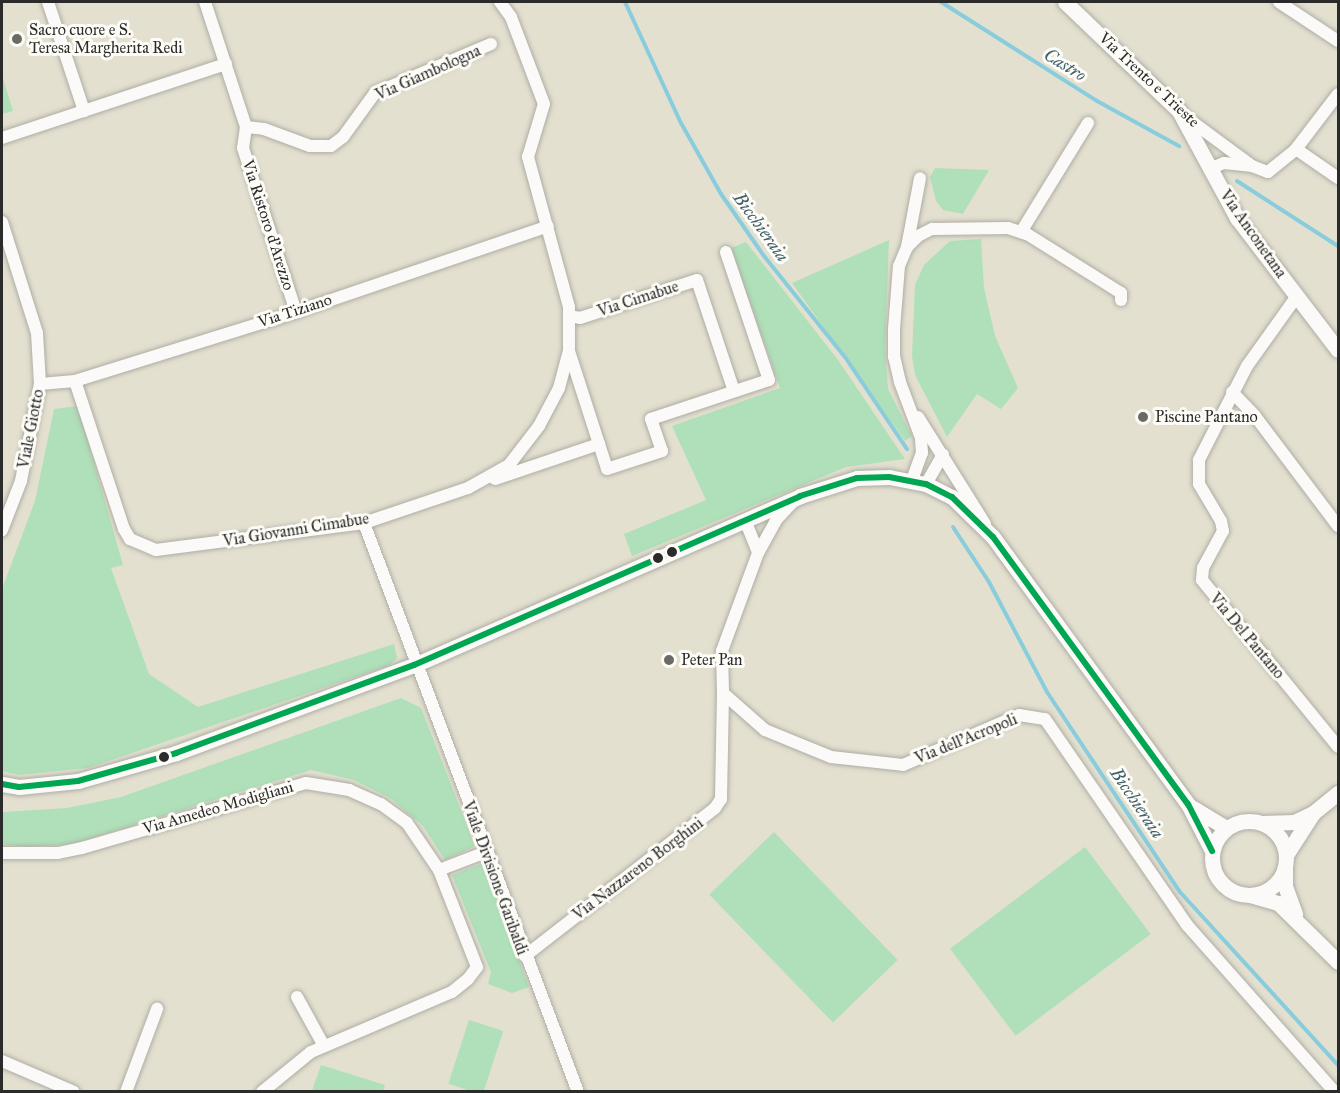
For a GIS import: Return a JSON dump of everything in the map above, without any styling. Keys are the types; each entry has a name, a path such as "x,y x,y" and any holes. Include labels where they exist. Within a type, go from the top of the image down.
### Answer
{"main road":[{"name":"Via Trento e Trieste","path":"1065,2 1179,111"},
{"name":"Via Anconetana","path":"1179,111 1237,219 1338,350"},
{"path":"2,784 19,787 78,781 176,753 414,665 800,496 857,478 889,477 919,482 968,510 993,537 1188,804 1212,851 1214,873 1220,882 1228,889 1278,903 1296,917 1338,962"},
{"path":"1212,851 1226,828 1244,821 1294,822 1313,813 1338,793"},
{"path":"1188,804 1226,828"},
{"path":"1249,895 1272,887 1313,813"},
{"path":"1263,823 1279,836 1285,861 1285,886 1296,917"}],"street":[{"path":"48,2 84,111"},
{"name":"Via Ristoro d'Arezzo","path":"204,2 246,127 243,148 296,312"},
{"name":"Via Giovanni Cimabue","path":"75,381 124,529 142,546 156,550 363,523 468,488 509,465 539,426 559,388 568,350 569,316 548,226 528,157 544,104 511,17 500,2"},
{"path":"1279,2 1338,41"},
{"name":"Via Giambologna","path":"246,127 264,129 310,146 331,146 343,137 375,93 492,44"},
{"path":"2,138 226,64"},
{"path":"1209,169 1224,163 1252,166 1268,172 1296,149 1338,94"},
{"name":"Via Trento e Trieste","path":"1179,111 1252,166"},
{"path":"1022,232 1088,123"},
{"path":"1296,149 1338,178"},
{"path":"919,482 921,453 914,411 894,357 899,266 907,247 920,178"},
{"name":"Viale Giotto","path":"2,222 37,333 40,384 21,481 2,530"},
{"name":"Via Tiziano","path":"40,384 75,381 296,312 548,226"},
{"path":"907,247 932,229 1008,228 1022,232 1121,293 1121,300"},
{"path":"568,350 607,469 662,451 651,419 769,380 726,252"},
{"name":"Via Cimabue","path":"569,316 580,318 697,280 734,391"},
{"name":"Via Del Pantano","path":"1297,296 1232,392 1199,460 1199,484 1221,521 1223,531 1203,568 1202,580 1338,747"},
{"path":"1232,392 1256,416 1338,526"},
{"path":"914,411 993,537"},
{"path":"468,488 598,444"},
{"path":"919,482 943,454"},
{"path":"723,693 722,651 758,552 777,519 800,496"},
{"path":"746,520 758,552"},
{"path":"363,523 414,665"},
{"name":"Viale Divisione Garibaldi","path":"414,665 578,1092"},
{"name":"Via Nazzareno Borghini","path":"525,956 708,815 721,799 723,693"},
{"name":"Via dell'Acropoli","path":"723,693 765,730 820,752 903,765 1019,715 1045,719 1186,925 1335,1092"},
{"name":"Via Amedeo Modigliani","path":"2,854 58,853 82,848 306,783 350,790 381,804 407,823 439,870 477,967 468,980 452,992 324,1046"},
{"path":"439,870 486,852"},
{"path":"262,1092 287,1068 324,1046 297,997"},
{"path":"126,1092 157,1009"},
{"path":"2,1061 51,1087 74,1092"}],"green space":[{"path":"2,75 13,111 2,114"},
{"path":"935,168 989,170 963,214 943,210 936,201 930,177"},
{"path":"981,239 984,288 995,336 1018,388 1001,409 977,394 947,437 915,375 912,356 915,285 924,265 950,241"},
{"path":"889,240 885,348 888,389 912,436 905,441 792,283"},
{"path":"746,242 838,360 905,459 846,467 632,556 624,534 706,500 672,426 780,388 731,248"},
{"path":"78,406 123,565 111,568 149,674 198,707 394,644 397,658 390,665 88,768 19,775 2,771 2,589 35,501 54,409"},
{"path":"401,698 421,708 475,846 445,860 423,826 390,798 354,780 311,770 73,844 28,847 2,844 2,812 67,808 121,797"},
{"path":"774,832 898,960 833,1023 709,895"},
{"path":"1085,847 1151,934 1016,1036 950,949"},
{"path":"483,863 529,987 512,993 488,984 491,972 452,875"},
{"path":"469,1020 503,1031 483,1092 474,1092 448,1084"},
{"path":"321,1065 385,1085 383,1091 312,1091"}],"waterway":[{"name":"Bicchieraia","path":"625,2 681,123 721,194 764,256 845,357 907,449"},
{"name":"Castro","path":"941,2 1097,101 1179,146"},
{"name":"Castro","path":"1237,181 1338,246"},
{"name":"Bicchieraia","path":"953,527 989,582 1047,692 1180,892 1338,1065"}],"transit line":[{"path":"2,784 19,787 78,781 176,753 414,665 800,496 857,478 889,477 926,484 952,497 993,537 1188,804 1212,851"}],"place":[{"name":"Sacro cuore e S. Teresa Margherita Redi","path":"17,39"},
{"name":"Piscine Pantano","path":"1143,417"},
{"name":"Peter Pan","path":"669,660"}]}
